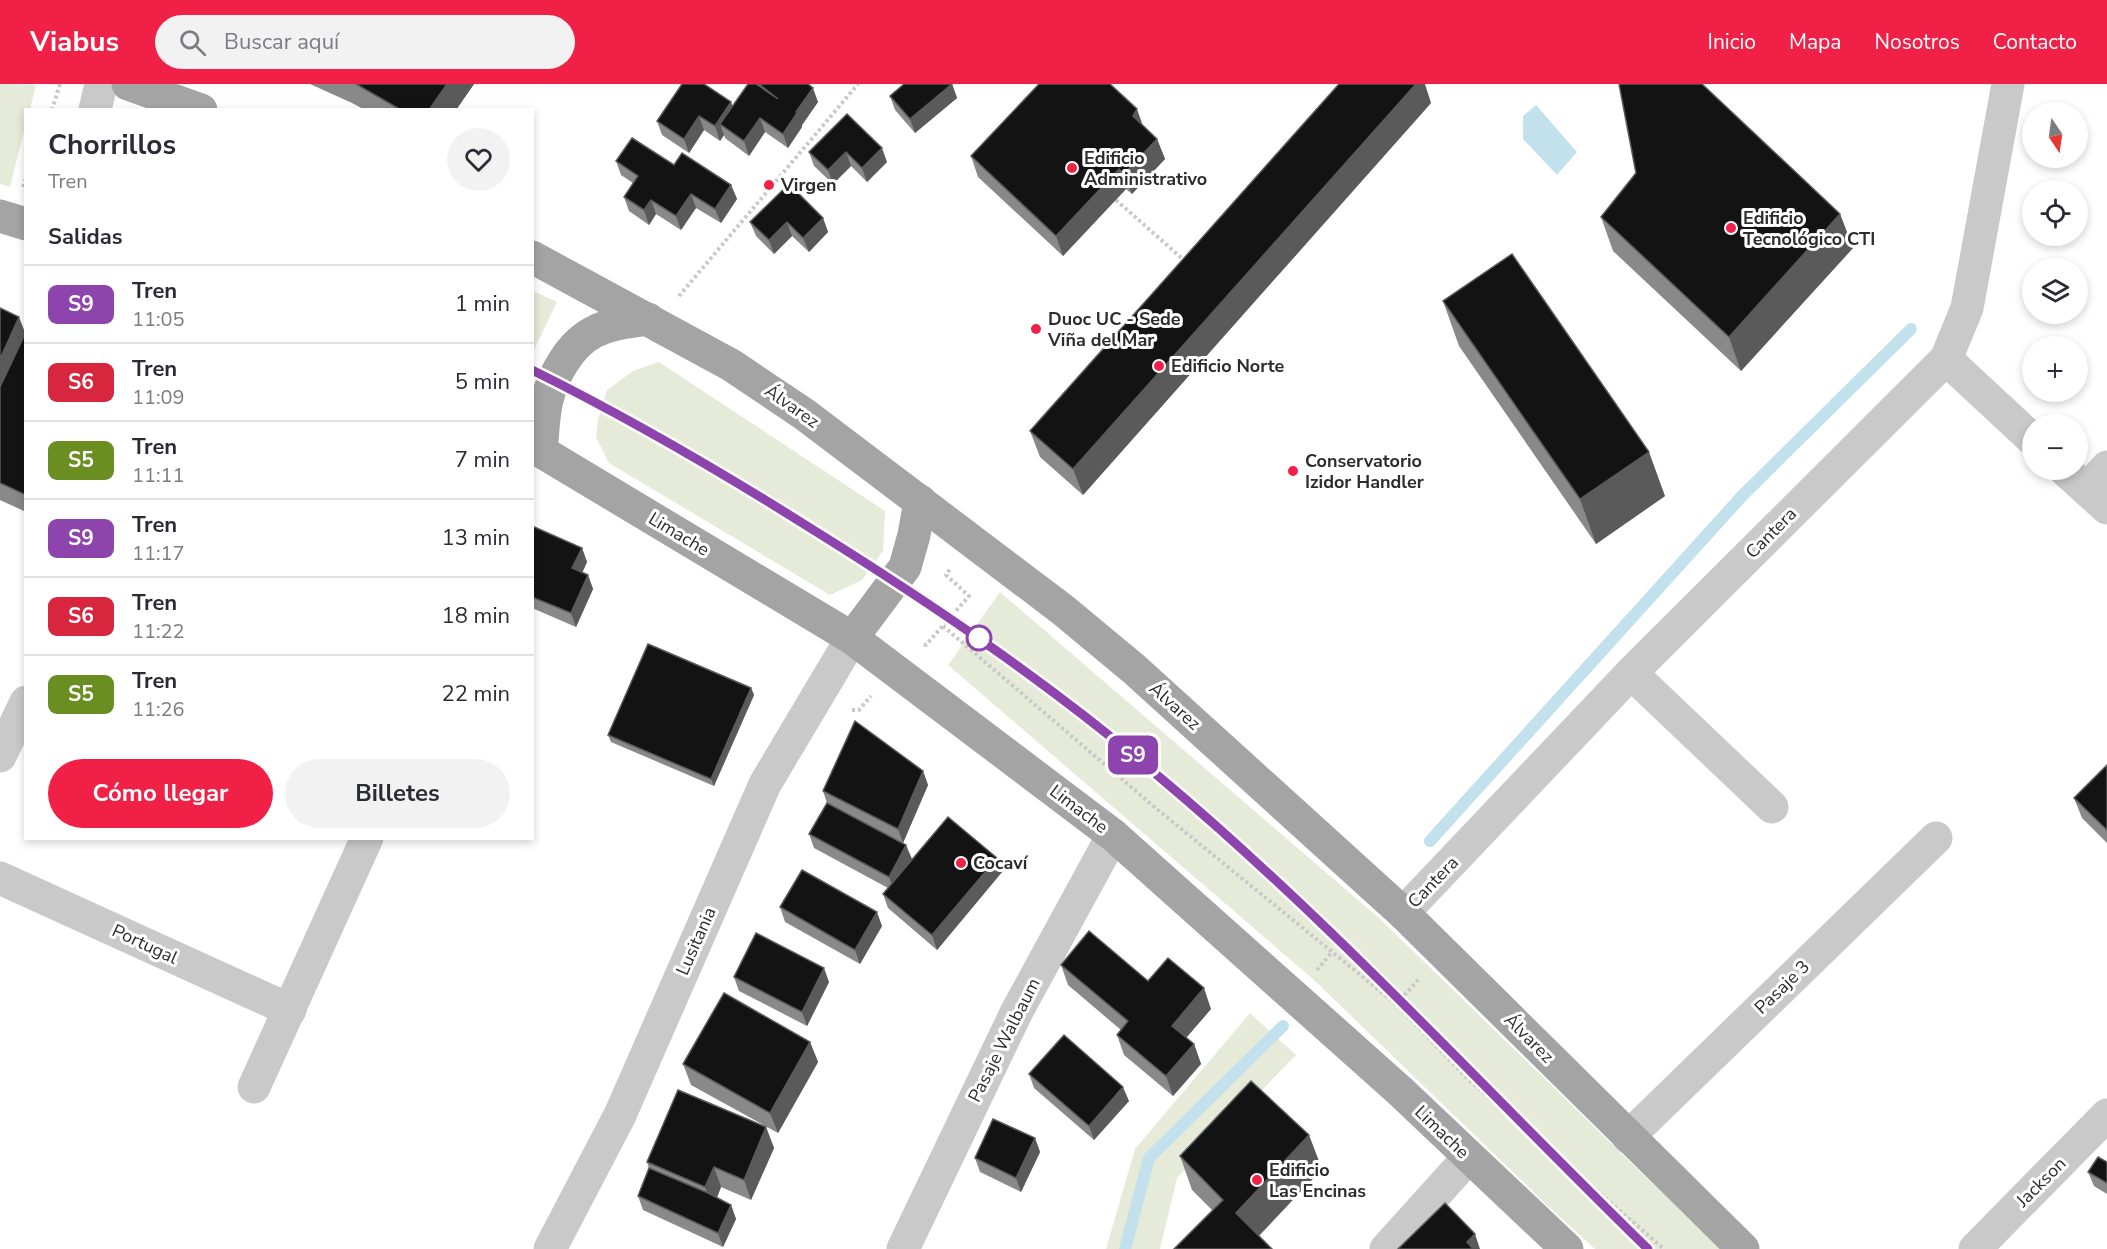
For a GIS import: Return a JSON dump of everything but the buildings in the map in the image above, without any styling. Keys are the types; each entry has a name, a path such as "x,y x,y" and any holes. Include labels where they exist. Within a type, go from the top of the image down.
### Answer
{"main road":[{"path":"128,84 195,108"},
{"path":"0,216 24,223"},
{"name":"Álvarez","path":"534,257 731,365 795,407 1063,609 1134,669 1402,913 1743,1249"},
{"path":"535,456 547,399 567,357 581,341 593,332 618,323 652,322"},
{"name":"Limache","path":"535,456 852,638 1113,835 1400,1091 1567,1249"},
{"path":"852,638 905,567 920,501"}],"street":[{"path":"95,108 101,84"},
{"name":"Cantera","path":"1402,913 1631,673 1946,359 1967,308 2008,84"},
{"path":"1946,359 2022,430"},
{"name":"Lusitania","path":"552,1244 620,1115 765,783 852,638"},
{"path":"1631,673 1772,807"},
{"path":"0,756 15,710"},
{"name":"Pasaje Walbaum","path":"903,1249 1016,1013 1113,835"},
{"name":"Pasaje 3","path":"1628,1137 1936,838"},
{"path":"254,1087 366,840"},
{"name":"Portugal","path":"0,878 290,1010"},
{"name":"Jackson","path":"1975,1249 2107,1115"},
{"path":"1386,1249 1469,1158"}],"path":[{"path":"53,108 60,84"},
{"path":"652,322 858,84"},
{"path":"1116,200 1193,268"},
{"path":"943,626 1158,810 1396,1004 1470,1081 1664,1249"}],"green space":[{"path":"0,84 36,85 30,108 24,108 24,131 10,187 0,184"},
{"path":"534,291 557,302 534,350"},
{"path":"659,362 885,511 883,551 862,580 830,595 609,463 596,437 598,420 607,390 633,371"},
{"path":"1000,592 1380,919 1720,1249 1595,1249 1314,980 948,665"},
{"path":"1250,1013 1296,1055 1177,1178 1160,1249 1106,1249 1135,1149"}],"water":[{"path":"1536,105 1577,152 1557,175 1523,139 1523,116"}],"waterway":[{"path":"1430,841 1742,496 1911,329"},
{"path":"1125,1249 1149,1158 1283,1026"}],"train":[{"name":"S9","path":"534,371 698,459 831,541 980,638 1072,707 1162,779 1249,855 1332,933 1648,1249"}],"place":[{"name":"Edificio Administrativo","path":"1072,168"},
{"name":"Virgen","path":"769,185"},
{"name":"Edificio Tecnológico CTI","path":"1731,228"},
{"name":"Duoc UC - Sede Viña del Mar","path":"1036,329"},
{"name":"Edificio Norte","path":"1159,366"},
{"name":"Conservatorio Izidor Handler","path":"1293,471"},
{"name":"Cocaví","path":"961,863"},
{"name":"Edificio Las Encinas","path":"1257,1180"}]}
